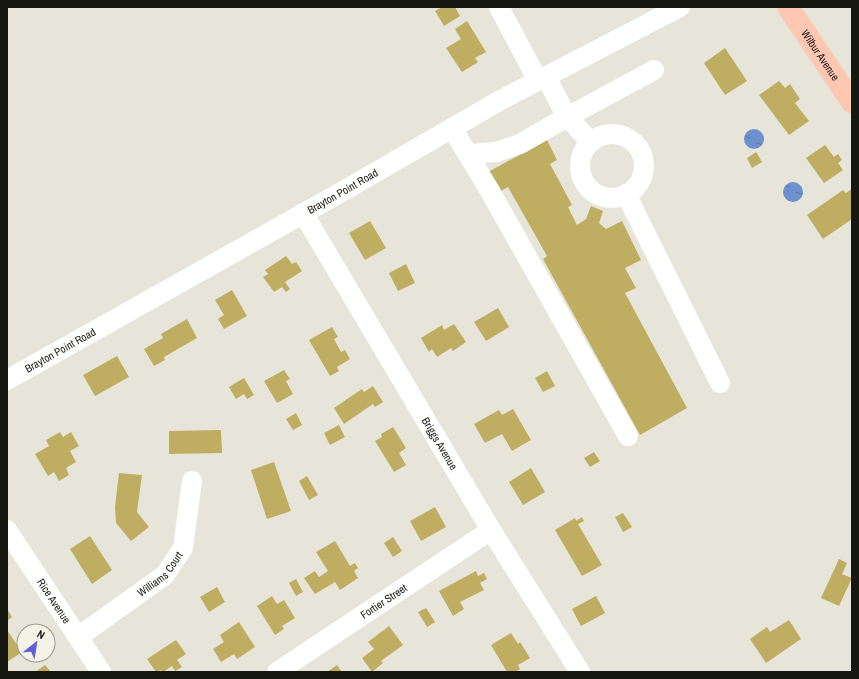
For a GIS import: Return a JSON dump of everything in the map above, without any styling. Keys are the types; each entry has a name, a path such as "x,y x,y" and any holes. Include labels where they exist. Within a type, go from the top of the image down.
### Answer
{"main road":[{"name":"Wilbur Avenue","path":"788,7 852,102"}],"street":[{"name":"Brayton Point Road","path":"7,380 499,101 680,7"},
{"path":"506,10 542,79 567,117 591,142"},
{"path":"468,154 496,152 520,144 654,70"},
{"path":"452,128 490,191 628,436"},
{"path":"616,134 624,136 632,141 642,156 644,165 643,174 633,189 626,194 617,197 604,196 592,190 585,183 581,171 581,157 591,142 602,136 616,134"},
{"path":"626,194 720,383"},
{"name":"Briggs Avenue","path":"303,213 491,530 580,672"},
{"name":"Williams Court","path":"78,637 165,575 183,548 192,481"},
{"name":"Rice Avenue","path":"7,530 101,672"},
{"name":"Fortier Street","path":"277,672 491,530"}],"water":[{"path":"754,129 761,132 764,139 761,146 754,149 747,146 744,139 747,132"},
{"path":"793,182 800,185 803,192 800,199 793,202 786,199 783,192 786,185"}],"building":[{"path":"442,7 455,7 460,16 444,26 435,11"},
{"path":"467,21 486,52 475,58 478,62 462,72 446,48 461,39 455,29"},
{"path":"725,48 747,81 725,95 704,63"},
{"path":"779,81 785,88 790,84 800,99 795,103 809,121 789,135 759,95"},
{"path":"547,140 557,160 550,164 572,205 568,207 577,225 586,219 591,206 603,211 599,223 606,229 622,221 641,260 625,268 636,288 625,293 687,408 640,435 543,259 547,256 508,187 499,192 488,172"},
{"path":"825,145 834,157 838,154 842,160 838,163 843,170 824,183 806,158"},
{"path":"756,152 762,162 752,168 747,158"},
{"path":"852,189 852,219 823,239 807,215 843,190 846,193"},
{"path":"370,221 386,248 365,260 349,233"},
{"path":"286,256 292,264 296,262 302,271 285,282 290,289 286,292 282,287 274,292 263,277 268,274 265,270"},
{"path":"406,264 415,283 398,291 389,273"},
{"path":"232,290 247,316 224,329 218,319 224,315 215,300"},
{"path":"498,308 509,327 486,341 474,322"},
{"path":"187,319 197,338 164,357 165,360 154,366 144,349 163,338 161,334"},
{"path":"454,324 466,342 453,351 451,348 437,357 432,349 429,352 421,338 442,325 444,330"},
{"path":"332,327 338,337 334,339 341,352 345,350 350,359 337,367 339,371 330,376 309,340"},
{"path":"117,356 129,377 95,396 83,375"},
{"path":"284,370 290,379 286,381 293,394 277,403 264,381"},
{"path":"547,371 555,386 543,392 535,378"},
{"path":"244,378 254,395 247,399 244,394 236,399 229,387"},
{"path":"373,386 383,402 375,407 373,404 344,424 334,408 362,389 364,392"},
{"path":"513,409 531,440 512,451 502,434 485,443 474,424 499,410 502,415"},
{"path":"296,413 302,425 293,430 286,419"},
{"path":"339,425 345,437 330,445 324,433"},
{"path":"393,427 406,448 399,453 406,465 394,472 375,441 382,437 381,434"},
{"path":"221,430 222,453 169,454 169,431"},
{"path":"60,432 63,437 71,432 79,446 70,451 76,462 66,468 69,475 59,481 54,472 48,476 35,454 49,446 46,440"},
{"path":"594,452 600,461 590,467 584,458"},
{"path":"274,462 291,511 267,519 251,470"},
{"path":"531,468 545,492 523,505 509,482"},
{"path":"119,473 142,475 137,512 149,527 131,541 116,523 115,507"},
{"path":"307,476 318,495 309,500 299,481"},
{"path":"435,507 446,527 421,541 410,521"},
{"path":"623,513 632,527 623,532 615,517"},
{"path":"582,517 584,521 578,524 602,565 582,576 555,530 575,518 576,521"},
{"path":"90,536 112,570 92,584 70,549"},
{"path":"393,537 402,551 393,557 384,543"},
{"path":"335,541 350,566 355,563 358,568 354,571 358,578 340,590 335,582 315,594 304,578 315,571 319,577 328,571 316,552"},
{"path":"839,559 847,563 842,574 852,578 839,606 821,598"},
{"path":"476,571 478,576 484,573 487,579 480,583 484,590 460,602 464,609 453,616 439,591"},
{"path":"296,579 303,592 296,596 289,583"},
{"path":"217,587 225,602 209,612 200,597"},
{"path":"272,596 277,604 284,600 295,618 282,626 284,629 275,635 257,606"},
{"path":"596,596 605,613 581,626 572,609"},
{"path":"426,608 435,622 427,627 418,612"},
{"path":"7,609 12,617 7,621"},
{"path":"789,620 801,639 766,663 750,639 767,627 770,632"},
{"path":"239,622 255,647 237,659 234,654 221,662 213,649 224,642 220,635"},
{"path":"389,626 403,645 381,661 383,663 372,672 362,658 374,649 368,642"},
{"path":"7,630 16,643 16,656 7,662"},
{"path":"511,633 518,644 520,642 530,658 518,665 520,669 515,672 507,672 491,645"},
{"path":"176,640 186,654 177,660 182,667 175,671 172,666 163,672 161,670 156,672 147,659"},
{"path":"45,665 51,672 35,672"},
{"path":"337,665 342,672 327,672"}]}
